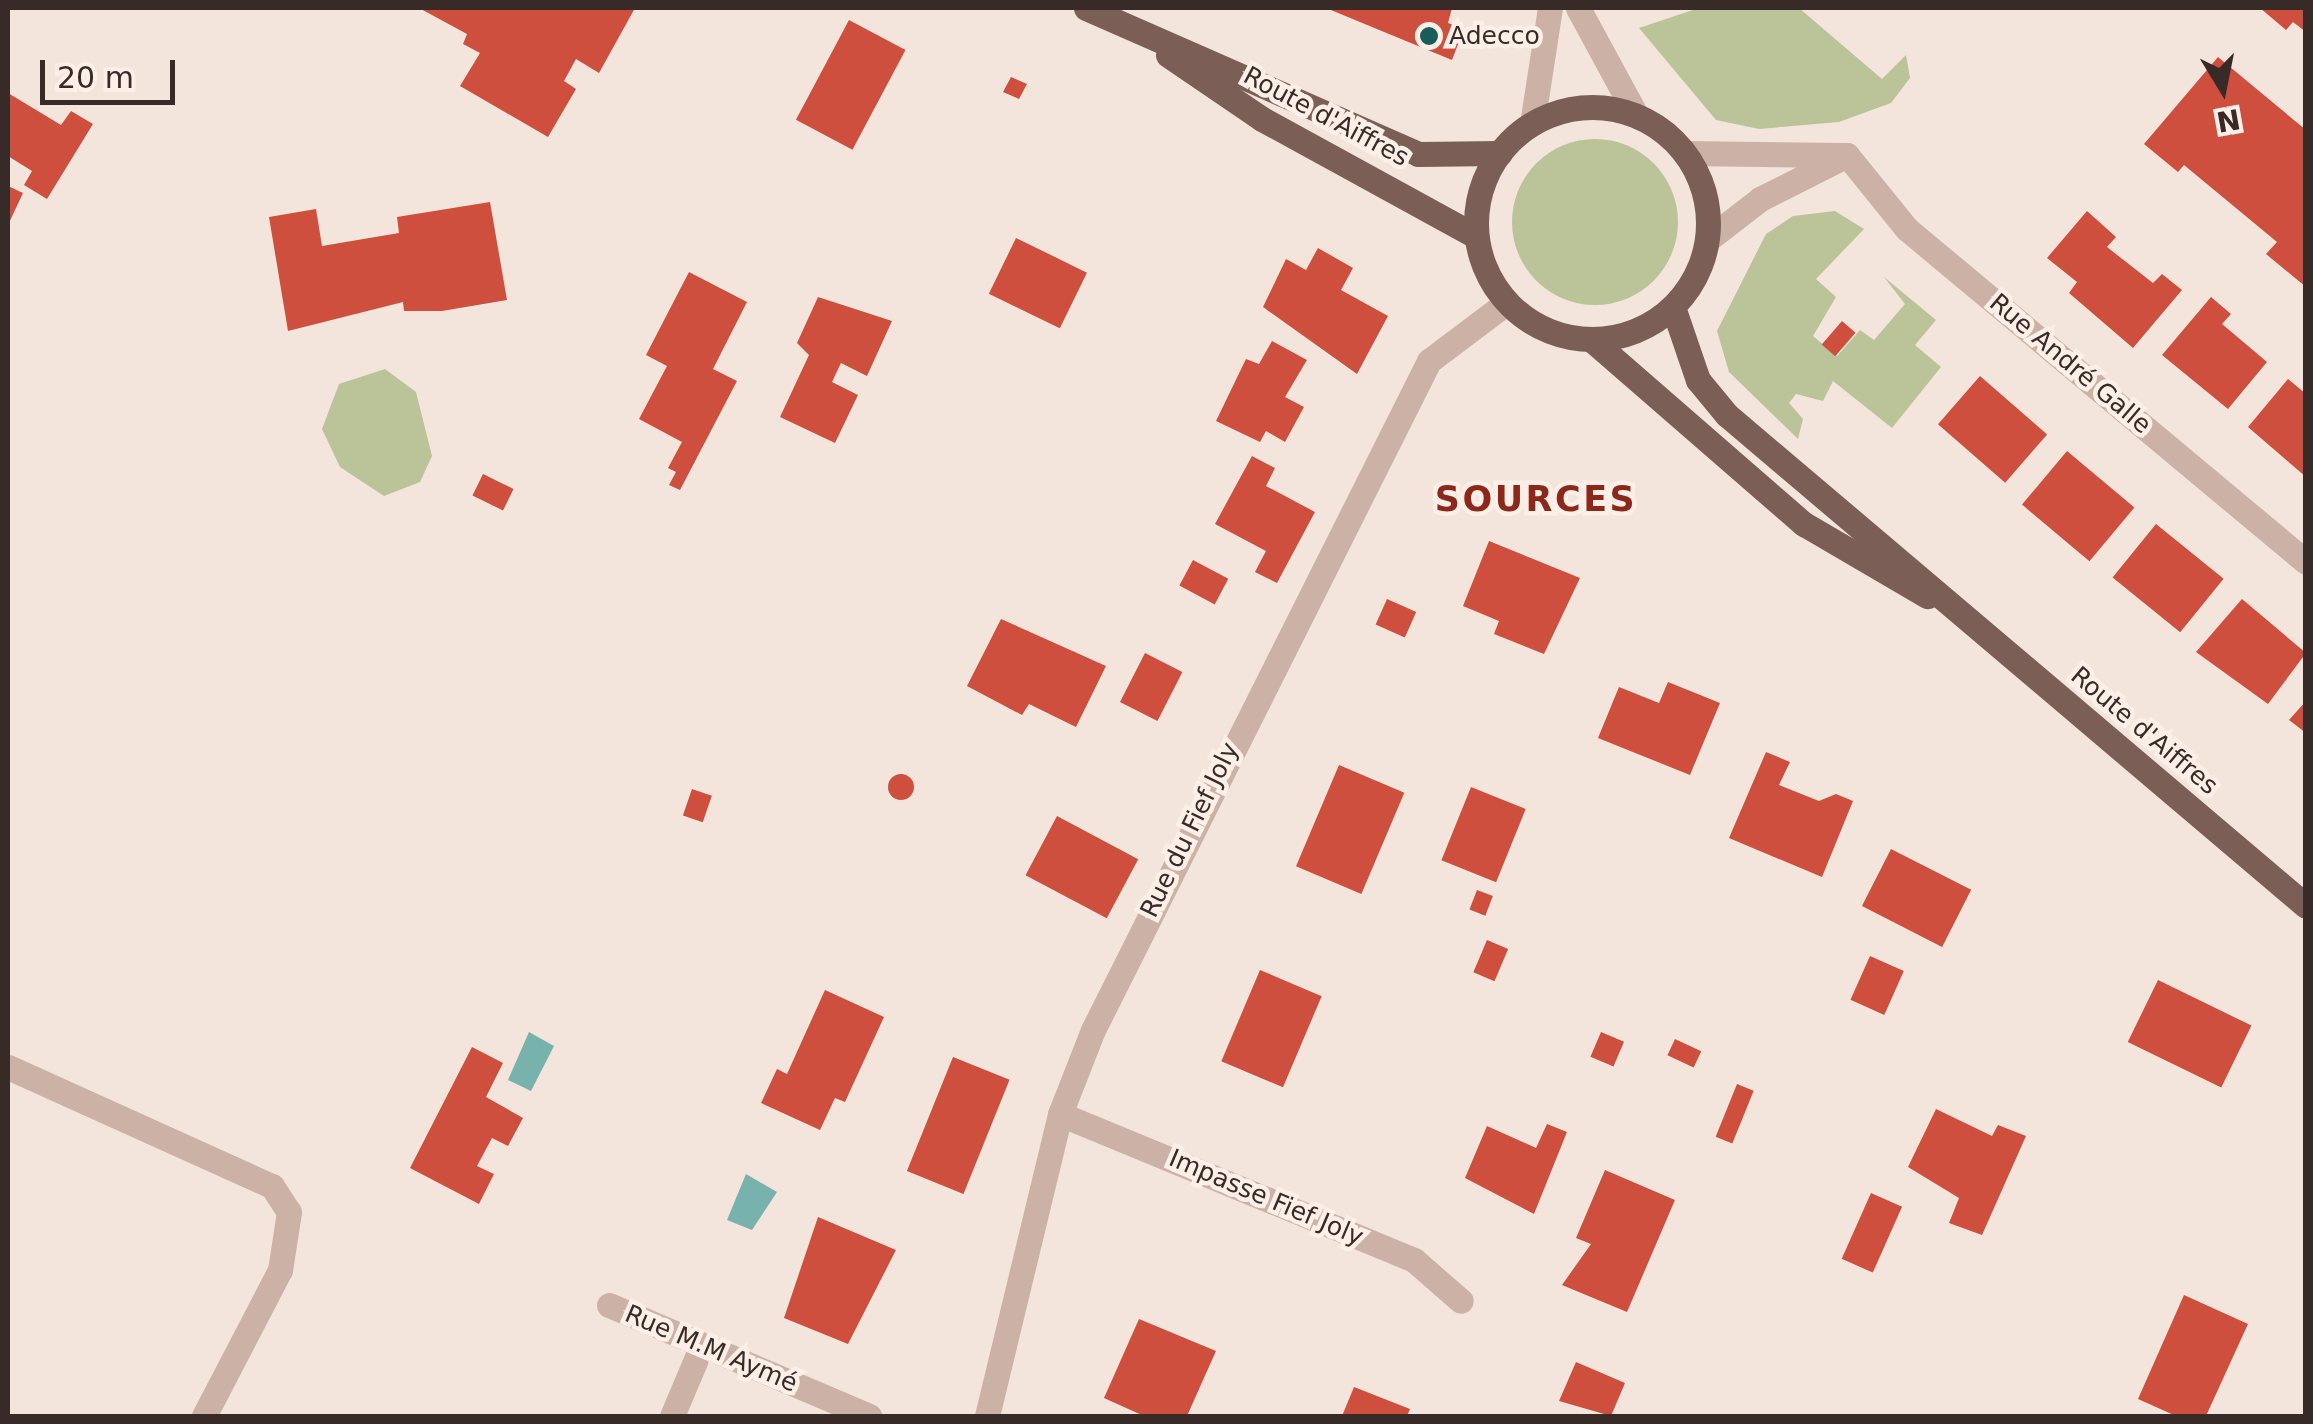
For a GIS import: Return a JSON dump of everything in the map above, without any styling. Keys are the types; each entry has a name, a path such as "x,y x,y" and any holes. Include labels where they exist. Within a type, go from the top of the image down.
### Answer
{"main road":[{"name":"Route d'Aiffres","path":"1086,8 1152,42 1418,154 1500,153"},
{"name":"Route d'Aiffres","path":"1152,42 1262,119 1476,236"},
{"path":"1583,108 1636,115 1685,153 1708,209 1707,240 1672,307 1592,340 1535,324 1506,303 1476,236 1477,206 1500,153 1532,124 1583,108"},
{"name":"Route d'Aiffres","path":"1672,307 1711,398 1944,604 2306,906"},
{"name":"Route d'Aiffres","path":"1592,340 1804,524 1864,567 1944,604"}],"street":[{"path":"1532,124 1550,8"},
{"path":"1578,8 1636,115"},
{"path":"1685,153 1848,155"},
{"path":"1707,240 1760,199 1848,155"},
{"name":"Rue André Galle","path":"1848,155 1907,229 2306,562"},
{"name":"Rue du Fief Joly","path":"986,1416 1060,1114 1225,758 1429,362 1506,303"},
{"path":"8,1067 260,1180 290,1212 280,1270 204,1416"},
{"name":"Impasse Fief Joly","path":"1060,1114 1414,1260 1461,1301"},
{"name":"Rue M.M Aymé","path":"609,1305 869,1416"},
{"path":"672,1416 702,1345"}],"green space":[{"path":"1699,8 1799,8 1882,79 1906,55 1910,78 1891,103 1839,122 1759,129 1716,120 1639,28"},
{"path":"1595,139 1627,145 1654,163 1672,190 1678,222 1672,254 1654,281 1627,299 1595,305 1563,299 1536,281 1518,254 1512,222 1518,190 1536,163 1563,145"},
{"path":"1835,211 1864,229 1816,279 1836,297 1813,336 1837,356 1860,330 1874,340 1905,304 1884,277 1936,320 1915,345 1941,367 1892,428 1833,381 1823,401 1796,394 1789,403 1803,419 1798,439 1729,372 1717,331 1766,234 1793,216"},
{"path":"385,369 416,392 432,456 420,482 384,496 340,467 322,429 339,384"}],"water":[{"path":"529,1032 554,1046 531,1091 508,1080"},
{"path":"746,1174 777,1192 752,1230 727,1220"}],"building":[{"path":"419,8 635,8 599,73 576,59 564,81 576,89 548,137 460,86 480,53 463,44 467,34"},
{"name":"Adecco","path":"1326,8 1452,8 1448,23 1464,29 1452,60"},
{"path":"2260,8 2306,8 2306,32 2293,22 2286,30"},
{"path":"849,20 906,50 852,150 796,120"},
{"path":"2218,57 2306,130 2306,287 2266,254 2277,242 2184,165 2178,172 2144,144"},
{"path":"1011,77 1027,84 1019,99 1003,92"},
{"path":"8,93 61,125 71,111 93,124 47,199 24,185 32,171 8,156"},
{"path":"8,186 23,193 8,225"},
{"path":"490,202 507,300 442,311 404,311 403,302 288,331 269,217 316,209 322,246 399,233 397,217"},
{"path":"2087,211 2116,237 2107,247 2153,283 2162,274 2182,290 2133,348 2069,293 2077,282 2047,258"},
{"path":"1016,238 1087,273 1060,328 989,294"},
{"path":"1318,248 1353,268 1341,290 1388,316 1357,374 1263,307 1286,259 1306,270"},
{"path":"689,272 747,302 713,369 737,381 680,490 669,485 676,472 668,468 682,442 639,419 667,366 646,355"},
{"path":"818,297 892,321 867,376 841,363 832,382 858,395 835,443 780,417 809,355 797,343"},
{"path":"2211,297 2231,314 2222,324 2267,362 2228,409 2162,355"},
{"path":"1842,321 1856,333 1835,356 1822,344"},
{"path":"1272,341 1307,360 1285,397 1304,407 1285,442 1266,431 1260,442 1216,421 1246,359 1259,364"},
{"path":"1980,376 2047,434 2005,483 1938,424"},
{"path":"2288,379 2306,394 2306,477 2248,427"},
{"path":"2067,451 2134,508 2089,561 2022,505"},
{"path":"1252,456 1275,468 1266,486 1315,512 1277,583 1255,572 1266,551 1215,524"},
{"path":"483,474 514,489 503,510 472,496"},
{"path":"2156,524 2224,579 2180,632 2113,578"},
{"path":"1489,541 1580,578 1544,654 1494,634 1499,621 1463,606"},
{"path":"1193,560 1228,579 1215,604 1179,586"},
{"path":"1387,599 1416,612 1405,638 1376,625"},
{"path":"2242,599 2306,653 2268,704 2196,652"},
{"path":"1001,619 1106,666 1076,727 1029,704 1022,715 967,686"},
{"path":"1145,653 1182,672 1157,721 1120,702"},
{"path":"1668,682 1720,703 1690,775 1598,738 1619,687 1659,703"},
{"path":"2306,701 2306,733 2289,720"},
{"path":"1766,752 1790,762 1779,785 1819,801 1836,794 1853,801 1822,877 1729,838"},
{"path":"1339,765 1404,793 1361,894 1296,866"},
{"path":"901,774 910,778 914,787 910,796 901,800 892,796 888,787 892,778"},
{"path":"1471,787 1526,809 1496,882 1441,860"},
{"path":"692,789 712,796 703,822 683,815"},
{"path":"1057,816 1138,859 1107,918 1026,875"},
{"path":"1891,849 1971,890 1942,947 1862,906"},
{"path":"1477,890 1493,896 1485,916 1469,910"},
{"path":"1487,940 1508,949 1494,981 1473,972"},
{"path":"1870,956 1904,971 1884,1015 1850,1000"},
{"path":"1260,970 1322,996 1283,1087 1221,1061"},
{"path":"2158,980 2251,1026 2221,1088 2128,1042"},
{"path":"825,990 884,1017 845,1102 835,1098 820,1130 761,1103 777,1069 787,1074"},
{"path":"1601,1032 1624,1042 1613,1067 1590,1057"},
{"path":"1675,1039 1701,1051 1694,1068 1667,1055"},
{"path":"472,1047 503,1063 486,1097 523,1118 508,1146 492,1138 477,1166 494,1174 479,1204 410,1168"},
{"path":"953,1057 1010,1080 963,1194 907,1171"},
{"path":"1737,1084 1754,1091 1732,1144 1716,1137"},
{"path":"1936,1109 1992,1136 1998,1125 2026,1136 1982,1235 1949,1223 1959,1198 1908,1167"},
{"path":"1547,1124 1567,1132 1534,1214 1465,1178 1487,1126 1536,1148"},
{"path":"1605,1170 1675,1200 1627,1312 1562,1285 1591,1244 1576,1238"},
{"path":"1871,1193 1902,1207 1873,1273 1842,1259"},
{"path":"818,1217 896,1250 848,1344 784,1318"},
{"path":"2184,1295 2248,1324 2206,1416 2176,1416 2138,1399"},
{"path":"1139,1319 1216,1351 1187,1416 1144,1416 1104,1398"},
{"path":"1576,1362 1625,1383 1611,1416 1559,1401"},
{"path":"1354,1387 1410,1409 1407,1416 1342,1416"}],"place":[{"name":"Adecco","path":"1429,36"}],"district":[{"name":"SOURCES","path":"1536,499"}]}
